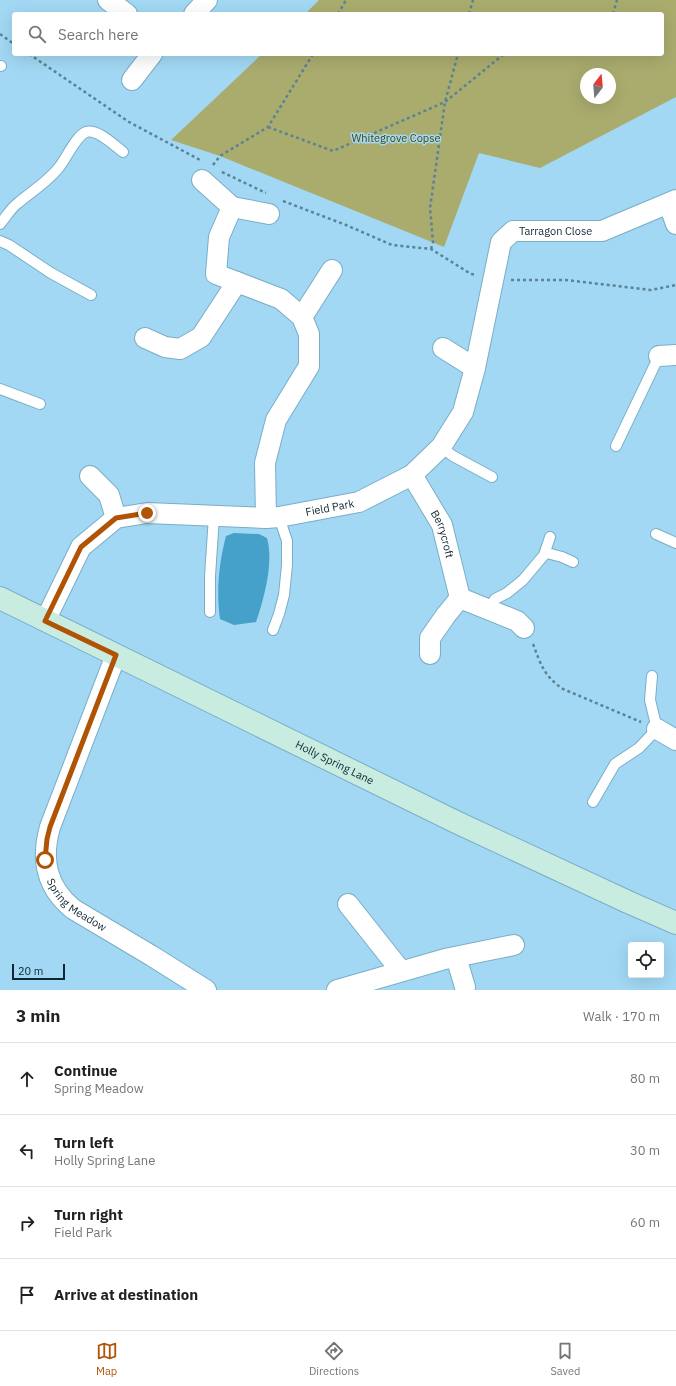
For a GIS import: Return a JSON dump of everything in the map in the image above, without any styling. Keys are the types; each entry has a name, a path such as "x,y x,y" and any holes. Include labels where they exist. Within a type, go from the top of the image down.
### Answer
{"street":[{"path":"196,12 207,0"},
{"path":"132,80 150,56"},
{"path":"206,170 232,207"},
{"name":"Tarragon Close","path":"494,277 502,242 513,231 602,231 672,202 676,224"},
{"path":"232,207 273,203"},
{"path":"232,207 219,237 216,274 281,299 302,317 309,334 309,366 276,420 265,463 272,517"},
{"path":"302,317 332,270"},
{"name":"Field Park","path":"116,518 147,513 272,517 359,502 412,475 441,447 463,412 475,368 494,277"},
{"path":"145,338 164,347 180,349 201,337 237,282"},
{"path":"443,348 475,368"},
{"name":"Berrycroft","path":"412,475 442,525 460,598"},
{"path":"45,621 81,547 116,518 109,495 90,476"},
{"name":"Holly Spring Lane","path":"0,598 456,822 628,902 675,922"},
{"path":"430,654 430,638 460,598 517,621 524,628"},
{"name":"Spring Meadow","path":"116,655 50,827 45,860 48,872 57,893 64,902 73,909 206,990"},
{"path":"657,729 676,740"},
{"path":"348,904 401,971"},
{"path":"337,990 401,971 456,957 514,945"},
{"path":"456,957 465,988"}],"lane":[{"path":"0,224 16,204 53,175 79,138 86,132 93,131 100,134 123,152"},
{"path":"0,241 9,245 51,273 91,295"},
{"path":"616,446 668,356"},
{"path":"0,389 40,404"},
{"path":"441,447 452,456 492,477"},
{"path":"210,612 210,576 214,516"},
{"path":"272,517 287,541 287,565 284,595 273,630"},
{"path":"656,534 676,543"},
{"path":"488,609 494,599 507,593 522,580 544,555 550,537"},
{"path":"544,555 547,553 573,562"},
{"path":"593,802 615,764 639,748 657,729 650,700 652,676"}],"path":[{"path":"339,12 346,0"},
{"path":"470,12 473,0"},
{"path":"614,12 617,0"},
{"path":"0,34 12,43"},
{"path":"32,56 129,122 206,170 273,203 346,225 392,245 431,249 471,274"},
{"path":"206,170 220,156 268,127 312,56"},
{"path":"431,249 433,242 430,208 445,102 457,56"},
{"path":"268,127 333,151 445,102 502,56"},
{"path":"517,280 566,280 651,290 676,285"},
{"path":"524,628 531,638 542,667 547,676 553,682 570,692 657,729"}],"green space":[{"name":"Whitegrove Copse","path":"319,0 676,0 676,97 540,168 479,153 444,247 220,156 171,140 260,56 664,56 664,12 307,12"}],"water":[{"path":"234,533 259,534 267,538 269,548 269,569 265,591 256,622 234,625 220,619 218,587 220,566 226,536"}],"route":[{"path":"45,860 50,827 116,655 45,621 81,547 116,518 147,513"}]}
